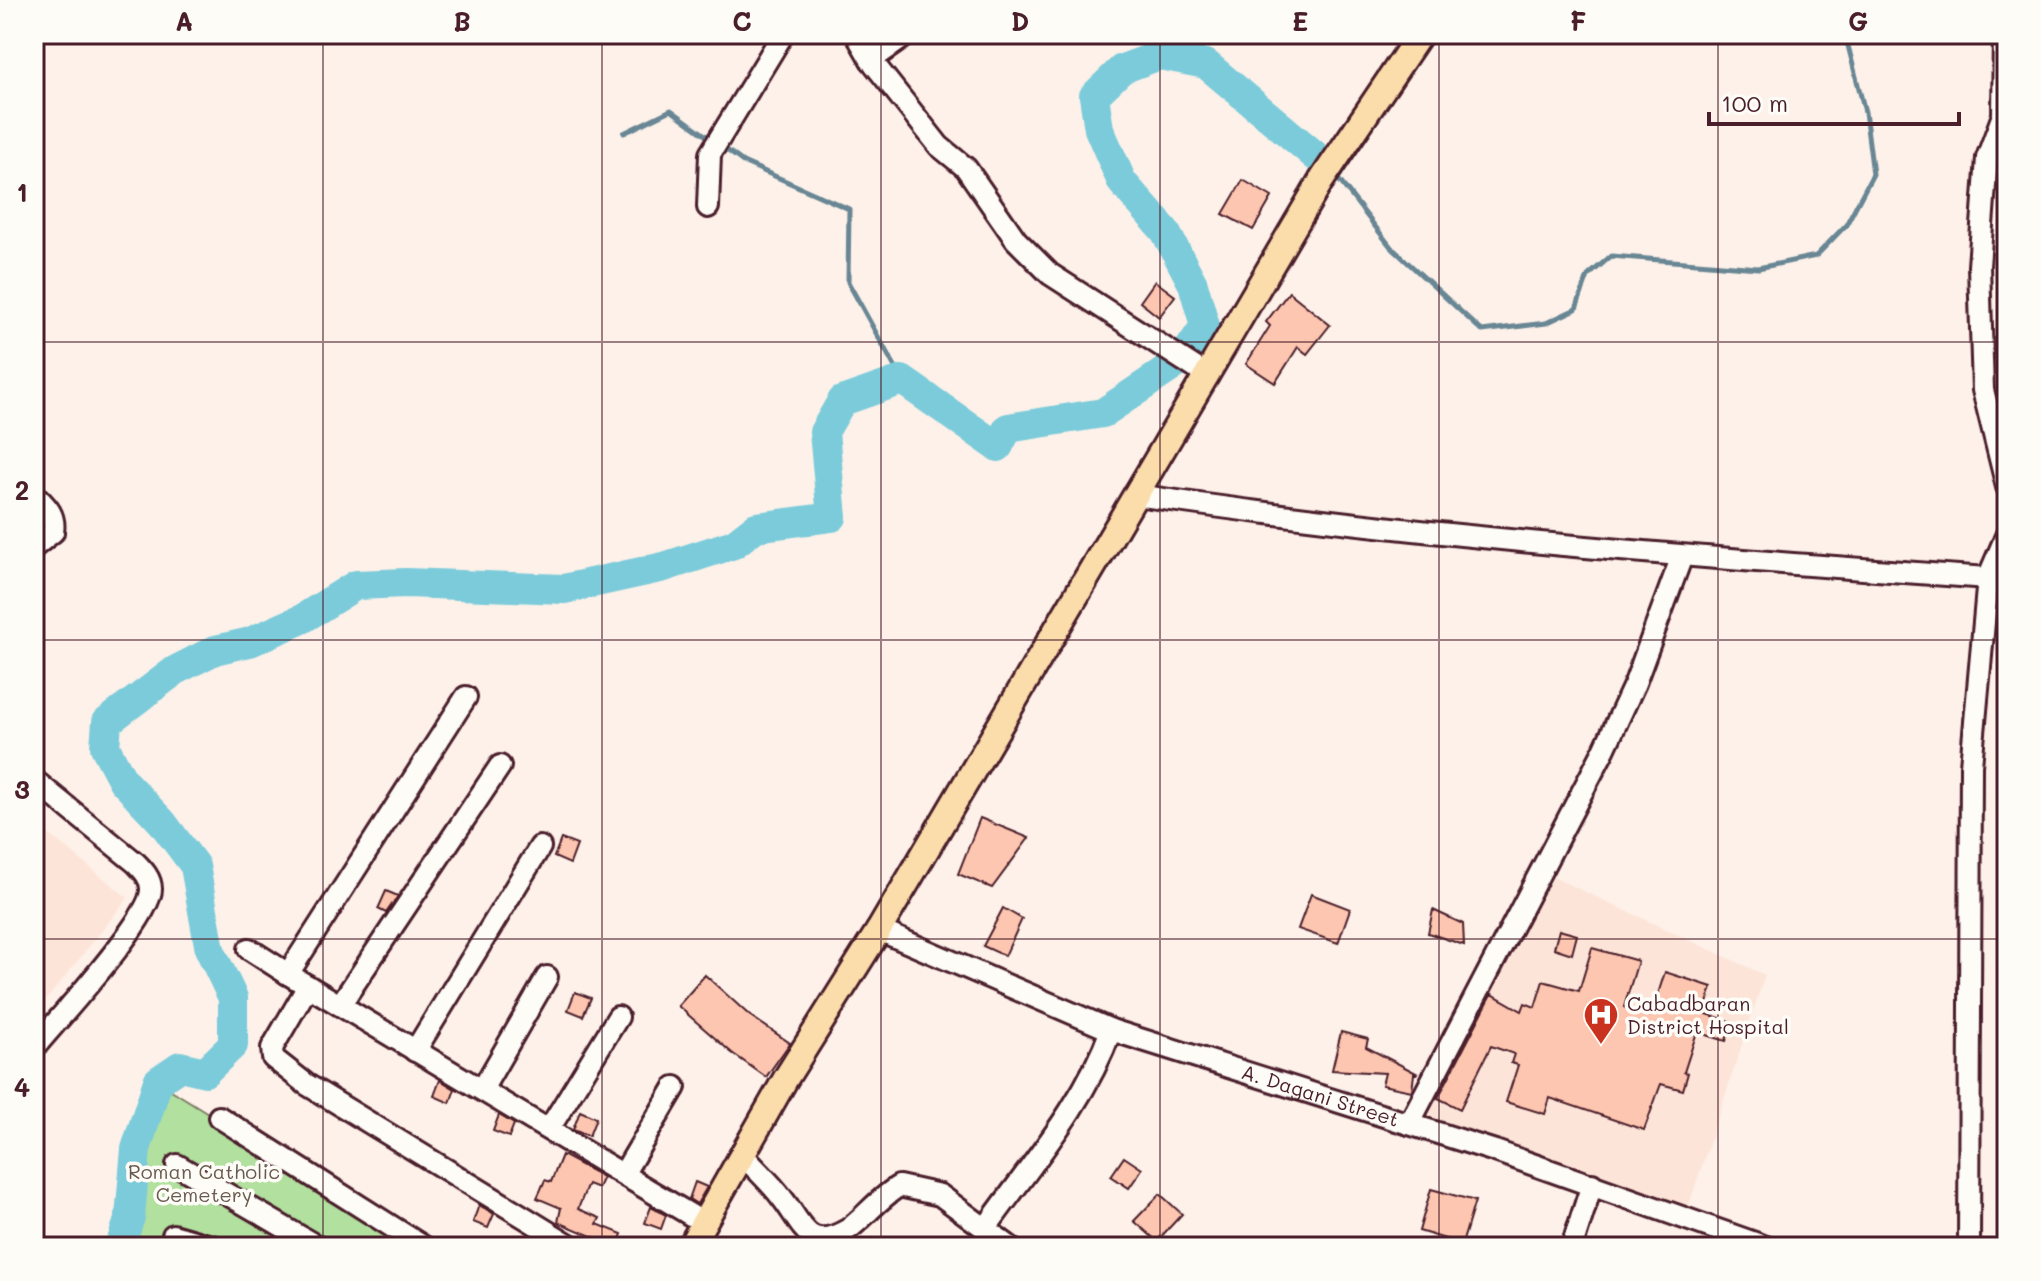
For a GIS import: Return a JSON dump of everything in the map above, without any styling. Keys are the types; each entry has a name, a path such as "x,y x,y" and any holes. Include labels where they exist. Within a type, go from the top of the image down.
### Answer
{"main road":[{"path":"690,1247 786,1078 879,930 1136,495 1195,369 1420,34"}],"street":[{"path":"708,207 710,154 783,34"},
{"path":"856,34 871,60 939,146 966,168 1016,240 1050,274 1195,369"},
{"path":"871,60 908,34"},
{"path":"2004,34 2003,115 1987,158 1979,266 1983,390 2007,487"},
{"path":"34,494 52,513 55,522 53,532 34,547"},
{"path":"1136,495 1286,517 1682,556 1988,578"},
{"path":"1969,1247 1971,766 1988,578 2007,534"},
{"path":"1409,1124 1604,750 1635,683 1682,556"},
{"path":"288,974 466,697"},
{"path":"340,1005 500,766"},
{"path":"34,780 147,876 151,887 147,906 127,935 34,1048"},
{"path":"415,1051 540,847"},
{"name":"A. Dagani Street","path":"879,930 1111,1030 1592,1184 1766,1247"},
{"path":"249,949 704,1223"},
{"path":"483,1088 547,977"},
{"path":"308,986 272,1048 273,1058 306,1084 573,1247"},
{"path":"549,1129 618,1017"},
{"path":"744,1156 782,1198 807,1235 823,1240 849,1228 899,1186 940,1195 998,1241 1095,1072 1111,1030"},
{"path":"624,1173 675,1087"},
{"path":"219,1117 424,1247"},
{"path":"177,1165 318,1247"},
{"path":"1572,1247 1592,1184"},
{"path":"173,1235 215,1247"}],"shaded area":[{"path":"34,822 128,898 34,1015"},
{"name":"Cabadbaran District Hospital","path":"1553,877 1765,975 1687,1211 1422,1118"}],"green space":[{"name":"Roman Catholic Cemetery","path":"163,1085 424,1247 129,1247 139,1216 139,1146"}],"building":[{"path":"1243,180 1272,197 1253,230 1223,214"},
{"path":"1155,281 1175,296 1159,317 1140,302"},
{"path":"1289,292 1330,325 1307,354 1298,347 1275,383 1246,364 1270,326 1266,322"},
{"path":"980,818 1029,838 992,888 958,874"},
{"path":"561,839 577,845 570,864 554,857"},
{"path":"386,891 398,896 386,913 378,909"},
{"path":"1311,894 1350,909 1338,943 1298,929"},
{"path":"1003,908 1022,919 1005,956 983,946"},
{"path":"1433,910 1463,924 1464,945 1428,933"},
{"path":"1559,930 1577,935 1572,954 1554,948"},
{"path":"1592,948 1638,961 1624,1007 1651,1016 1665,972 1712,987 1704,1013 1732,1022 1726,1041 1697,1032 1684,1072 1688,1073 1683,1090 1661,1084 1644,1130 1550,1098 1545,1114 1506,1102 1518,1065 1511,1063 1514,1054 1491,1046 1460,1109 1438,1098 1492,994 1522,1011 1525,1003 1535,1007 1543,981 1579,991"},
{"path":"705,975 749,1015 790,1043 766,1077 732,1053 678,1006"},
{"path":"575,992 591,998 583,1016 568,1010"},
{"path":"1341,1032 1368,1039 1366,1047 1418,1074 1414,1074 1412,1091 1382,1085 1385,1073 1332,1070"},
{"path":"440,1080 455,1089 450,1103 434,1096"},
{"path":"580,1111 596,1118 589,1136 573,1130"},
{"path":"499,1115 514,1124 509,1137 493,1131"},
{"path":"562,1155 603,1177 598,1188 588,1184 578,1209 600,1218 597,1224 622,1234 617,1247 598,1247 601,1240 558,1222 561,1208 537,1198 545,1180 551,1182"},
{"path":"1124,1157 1142,1169 1129,1188 1111,1176"},
{"path":"695,1182 707,1187 697,1204 689,1199"},
{"path":"1431,1189 1475,1201 1462,1244 1419,1231"},
{"path":"1160,1194 1182,1214 1157,1241 1134,1221"},
{"path":"479,1205 494,1214 488,1228 473,1222"},
{"path":"651,1207 666,1215 661,1229 645,1223"}],"waterway":[{"path":"1335,175 1391,247 1482,331 1546,323 1576,309 1588,276 1611,256 1758,268 1816,256 1846,225 1873,174 1865,112 1845,34"},
{"path":"120,1247 130,1217 136,1149 158,1081 180,1066 205,1072 233,1045 233,998 210,950 195,866 162,822 123,781 105,747 107,722 176,670 215,650 250,642 302,619 356,585 406,583 564,589 664,567 734,544 756,527 832,517 824,432 842,401 902,380 998,447 1008,428 1103,413 1182,360 1205,326 1193,284 1165,231 1122,182 1099,129 1094,96 1122,69 1160,55 1206,64 1330,168"},
{"path":"624,133 671,110 712,140"},
{"path":"720,145 743,162 849,209 848,282 902,380"}],"place":[{"name":"Cabadbaran District Hospital","path":"1601,1046"}]}
